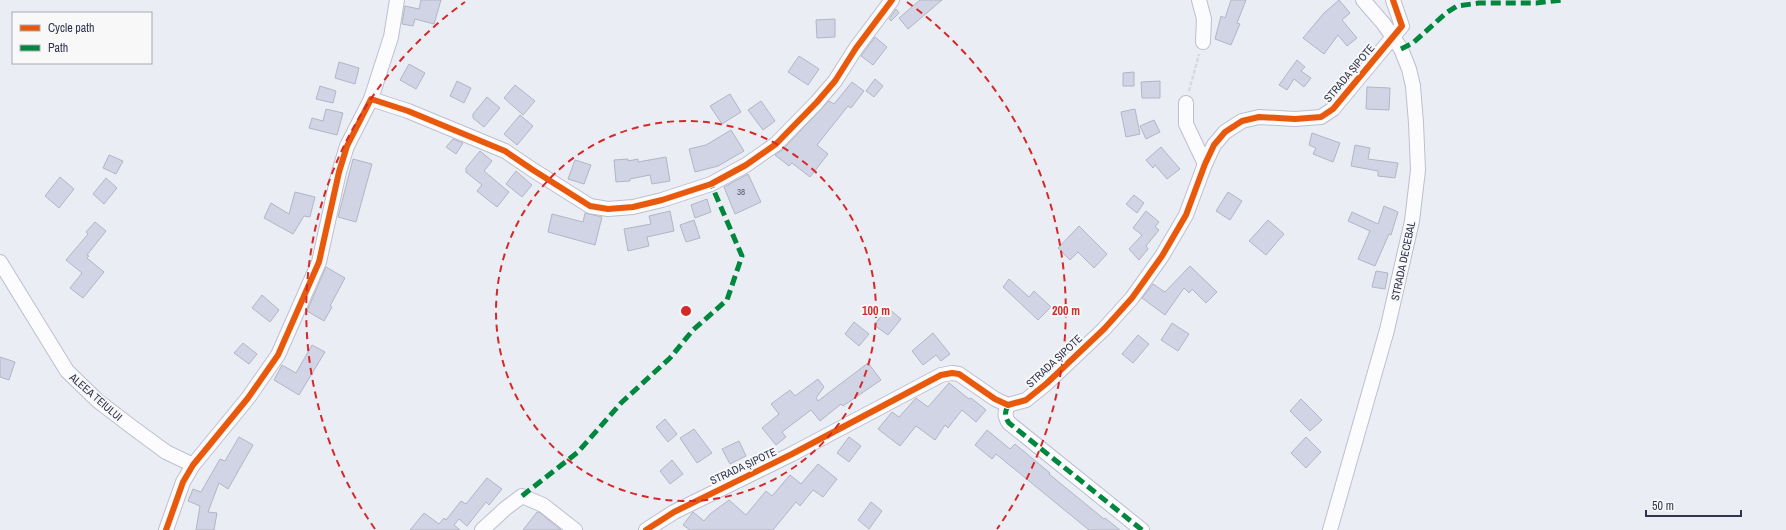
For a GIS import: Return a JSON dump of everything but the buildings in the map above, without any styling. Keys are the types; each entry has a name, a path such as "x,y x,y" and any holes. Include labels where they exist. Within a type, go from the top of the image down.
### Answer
{"street":[{"path":"166,530 183,482 193,465 248,398 278,355 319,262 339,172 347,146 371,99 391,37 397,0"},
{"path":"371,99 408,111 505,151 590,206 608,209 633,207 662,200 711,184 746,165 776,144 818,102 892,0"},
{"path":"1199,0 1204,19 1203,42"},
{"name":"STRADA DECEBAL","path":"1330,530 1387,330 1398,285 1412,221 1418,170 1413,86 1409,69 1401,49 1393,37 1363,0"},
{"name":"STRADA ȘIPOTE","path":"646,530 674,512 792,454 941,375 952,373 959,374 995,399 1008,405 1026,400 1047,383 1104,329 1132,298 1162,256 1186,215 1205,164 1214,145 1225,132 1242,121 1259,117 1295,119 1321,116 1333,109 1370,62 1402,26 1393,0"},
{"path":"1186,103 1186,124 1205,164"},
{"name":"ALEEA TEIULUI","path":"0,262 67,371 98,401 132,427 166,452 193,465"},
{"path":"1008,405 1005,412 1009,423 1142,530"},
{"path":"482,530 506,508 522,496 543,505 575,530"}],"path":[{"path":"1186,103 1203,42"}],"marked path":[{"path":"1401,49 1413,43 1446,13 1457,6 1479,3 1536,3 1562,0"},
{"path":"522,496 578,452 621,403 670,358 693,330 727,300 742,256 711,184"},
{"path":"1008,405 1006,410 1006,418 1009,423 1142,530"}],"cycle path":[{"path":"166,530 183,482 193,465 248,398 278,355 319,262 339,172 347,146 371,99 408,111 505,151 590,206 608,209 633,207 662,200 711,184 746,165 776,144 817,102 835,81 856,48 892,0"},
{"path":"646,530 674,512 792,454 941,375 952,373 959,374 995,399 1008,405 1026,400 1047,383 1104,329 1132,298 1162,256 1186,215 1205,164 1214,145 1225,132 1242,121 1259,117 1295,119 1321,117 1333,109 1402,26 1393,0"}]}
